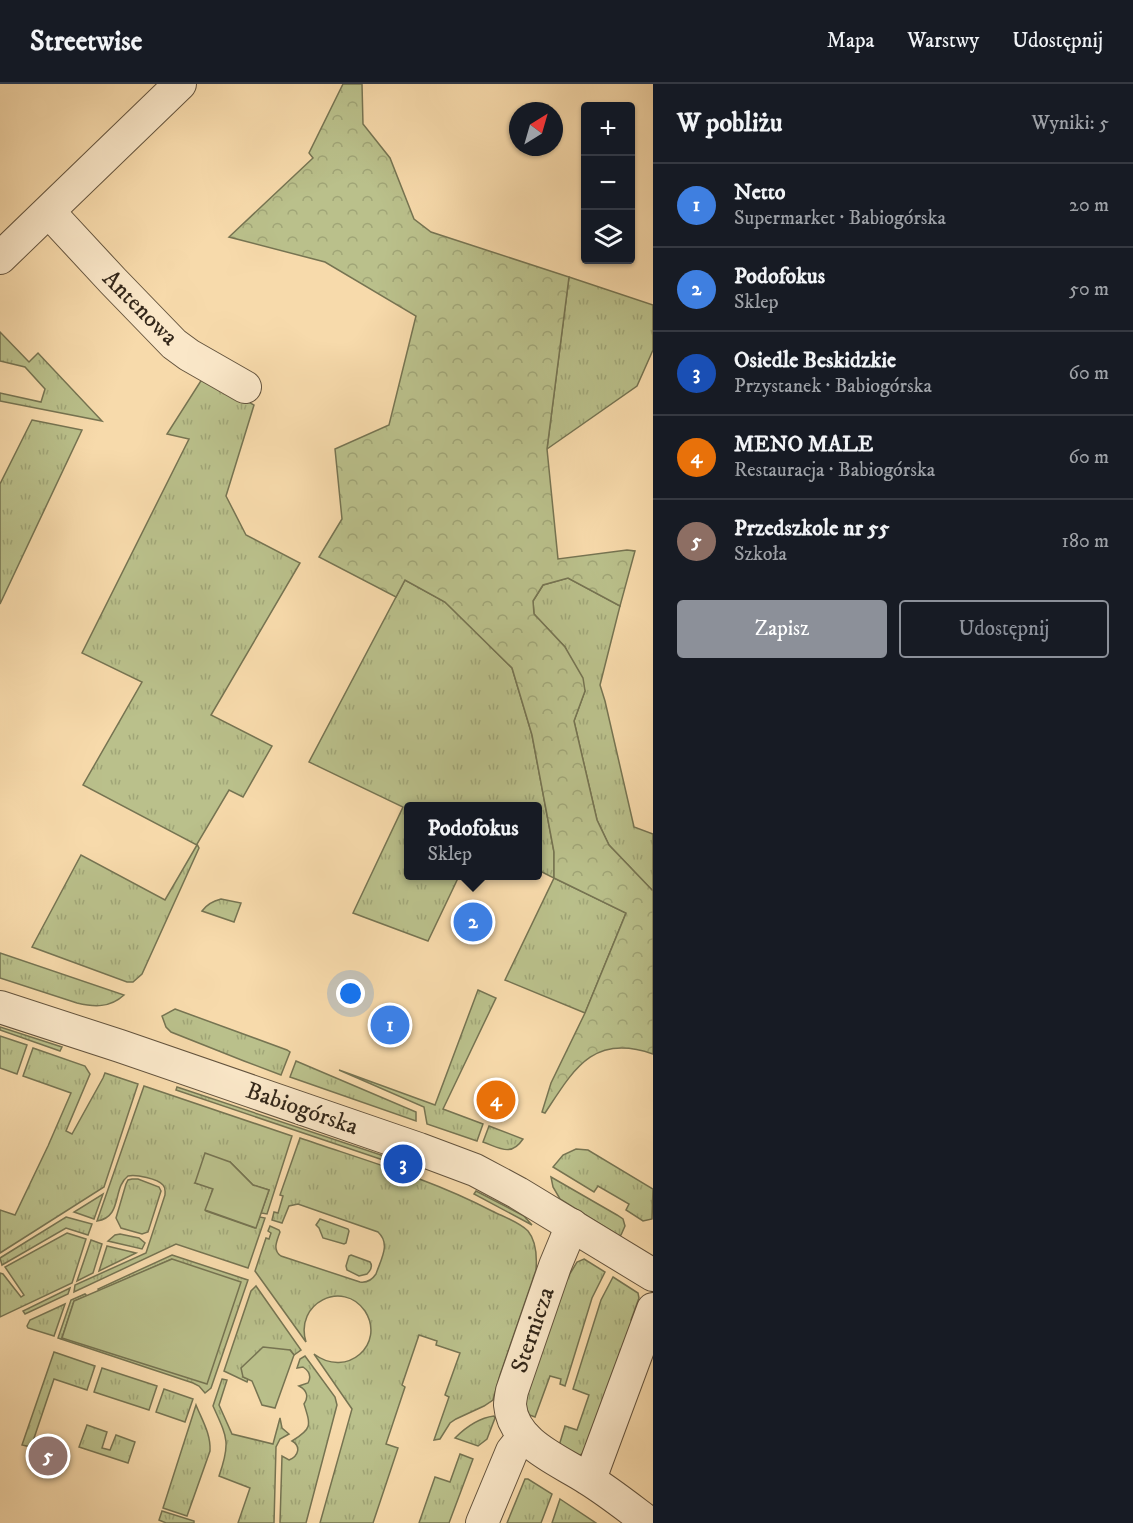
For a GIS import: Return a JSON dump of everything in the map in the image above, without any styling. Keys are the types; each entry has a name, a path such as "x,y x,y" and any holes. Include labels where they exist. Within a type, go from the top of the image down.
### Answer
{"street":[{"path":"0,258 180,84"},
{"name":"Antenowa","path":"49,212 174,344 189,356 245,387"},
{"name":"Babiogórska","path":"0,1007 120,1046 475,1170 498,1181 653,1275"},
{"name":"Sternicza","path":"572,1225 555,1266 512,1391 510,1404 512,1414 524,1436 545,1453 590,1479 649,1523"},
{"path":"590,1479 653,1309"},
{"path":"482,1523 512,1451 524,1436"}],"green space":[{"path":"343,84 362,84 363,124 390,158 414,219 431,232 569,277 547,449 558,559 627,550 635,551 620,606 568,578 543,585 533,601 534,614 565,647 583,678 585,691 574,721 597,820 609,845 653,891 653,1054 615,1048 587,1059 576,1069 545,1113 542,1112 551,1083 585,1013 626,913 554,878 554,852 532,735 512,668 445,602 405,580 396,597 319,557 342,519 335,449 389,425 416,316 325,262 229,237 313,158 309,153"},
{"path":"569,277 653,305 653,350 637,386 547,449"},
{"path":"0,332 29,362 38,353 102,421 0,401 0,393 41,402 45,389 25,367 0,361"},
{"path":"204,376 254,405 226,496 246,535 300,563 211,715 272,746 243,797 229,790 197,844 199,848 142,974 133,982 127,982 32,947 81,855 165,900 197,845 83,785 142,682 82,653 189,439 167,434"},
{"path":"32,420 82,430 0,604 0,484"},
{"path":"568,578 620,606 600,685 634,827 653,834 653,891 609,845 597,820 574,721 585,691 565,647 534,614 533,601 543,585"},
{"path":"405,580 445,602 512,668 532,735 554,852 554,878 542,872 542,802 404,802 404,880 457,880 428,941 353,913 403,807 309,762"},
{"path":"554,878 626,913 585,1013 505,980"},
{"path":"221,899 241,903 234,922 202,911 210,903"},
{"path":"0,953 124,995 107,1004 90,1005 77,1003 0,978"},
{"path":"478,990 496,998 443,1109 483,1124 477,1141 427,1124 424,1107 339,1070 435,1105"},
{"path":"175,1009 287,1050 290,1052 281,1075 171,1032 166,1027 162,1016"},
{"path":"0,1027 62,1047 60,1051 0,1030"},
{"path":"0,1036 27,1045 17,1074 0,1068"},
{"path":"33,1048 85,1066 90,1074 66,1131 72,1134 105,1073 138,1084 104,1187 0,1253 0,1210 15,1215 71,1093 23,1076"},
{"path":"296,1061 416,1112 416,1121 290,1077"},
{"path":"144,1086 292,1136 267,1214 261,1213 269,1190 253,1185 230,1162 195,1183 213,1188 206,1211 255,1228 260,1217 265,1218 248,1268 176,1244 74,1292 75,1285 146,1253 165,1195 165,1187 157,1181 128,1176 123,1181 111,1214 97,1221"},
{"path":"177,1087 390,1158 389,1162 176,1090"},
{"path":"489,1126 523,1139 514,1148 505,1150 495,1147 483,1142"},
{"path":"300,1138 397,1171 469,1200 524,1228 531,1235 536,1250 536,1270 493,1400 450,1423 440,1439 434,1440 449,1397 445,1395 460,1353 436,1345 437,1341 419,1335 386,1444 398,1448 373,1523 320,1523 352,1409 314,1354 327,1361 339,1362 350,1360 360,1354 367,1346 371,1335 370,1323 365,1311 356,1302 345,1297 334,1296 323,1300 307,1316 304,1328 306,1342 255,1271 266,1238 269,1239 271,1233 268,1231 270,1226 280,1232 276,1248 281,1256 360,1282 371,1279 376,1274 382,1257 384,1242 378,1232 298,1204 289,1206 282,1223 272,1220 274,1212 278,1213 283,1196 280,1195"},
{"path":"576,1149 588,1150 653,1189 652,1219 643,1221 626,1210 629,1204 598,1186 594,1192 553,1167 563,1155"},
{"path":"205,1153 230,1162 253,1185 269,1190 256,1228 205,1210 213,1189 195,1183"},
{"path":"551,1177 623,1219 625,1226 621,1235 619,1236 560,1199 553,1187"},
{"path":"132,1179 159,1187 161,1191 148,1232 142,1234 121,1228 116,1218 126,1184"},
{"path":"476,1191 524,1216 532,1225 474,1194"},
{"path":"103,1194 94,1219 74,1212"},
{"path":"66,1217 92,1224 88,1235 66,1228 2,1265 0,1258"},
{"path":"320,1219 348,1229 346,1243 323,1238 316,1225"},
{"path":"67,1233 86,1239 72,1283 0,1317 0,1273 21,1297 24,1295 5,1267"},
{"path":"120,1234 139,1238 145,1243 142,1249 108,1241"},
{"path":"91,1240 102,1244 93,1273 77,1281"},
{"path":"107,1246 136,1253 99,1271"},
{"path":"172,1255 248,1280 211,1388 205,1393 193,1383 58,1338 71,1300 85,1294 87,1296 74,1301 62,1338 172,1259 99,1291 98,1289"},
{"path":"351,1255 370,1262 371,1267 367,1274 359,1276 347,1270 346,1266"},
{"path":"172,1259 241,1282 207,1384 62,1338 74,1301"},
{"path":"584,1259 605,1272 592,1298 565,1386 560,1384 561,1379 550,1376 535,1417 524,1413 522,1393 563,1276 568,1277 577,1262"},
{"path":"613,1277 638,1293 639,1298 631,1320 636,1322 586,1451 577,1457 558,1449 565,1426 577,1430 589,1395 573,1389 601,1300"},
{"path":"256,1286 301,1350 294,1355 290,1350 243,1377 248,1379 247,1382 224,1371 251,1291"},
{"path":"70,1288 68,1294 25,1314 23,1311"},
{"path":"65,1304 54,1336 28,1328 30,1320"},
{"path":"263,1347 290,1350 294,1355 275,1408 262,1405 252,1381 243,1377 241,1368"},
{"path":"54,1352 95,1366 87,1390 54,1379 31,1447 22,1445"},
{"path":"305,1356 335,1397 337,1405 306,1523 280,1523 282,1456 289,1460 297,1454 298,1448 292,1441 306,1430 309,1422 304,1404 306,1394 299,1386 308,1383 310,1376 303,1367 297,1368 300,1359"},
{"path":"102,1368 157,1386 149,1410 94,1392"},
{"path":"222,1379 227,1380 219,1405 232,1434 273,1444 280,1418 282,1428 289,1434 280,1439 276,1447 274,1523 238,1523 250,1488 219,1476 225,1455 226,1440 213,1406"},
{"path":"164,1389 193,1399 185,1422 156,1412"},
{"path":"196,1405 208,1433 210,1451 187,1516 163,1508"},
{"path":"494,1416 487,1439 478,1446 455,1438 473,1424"},
{"path":"87,1425 107,1432 102,1448 110,1450 116,1435 135,1442 128,1463 79,1447"},
{"path":"460,1454 473,1459 449,1523 419,1523 435,1477 450,1482"},
{"path":"525,1479 552,1494 541,1523 507,1523"},
{"path":"560,1499 596,1523 552,1523"},
{"path":"162,1511 194,1521 194,1523 166,1523 159,1520"}],"place":[{"name":"Podofokus","path":"473,922"},
{"name":"Netto","path":"390,1025"},
{"name":"MENO MALE","path":"496,1100"},
{"name":"Osiedle Beskidzkie","path":"403,1164"},
{"name":"Przedszkole nr 55","path":"48,1456"}]}
